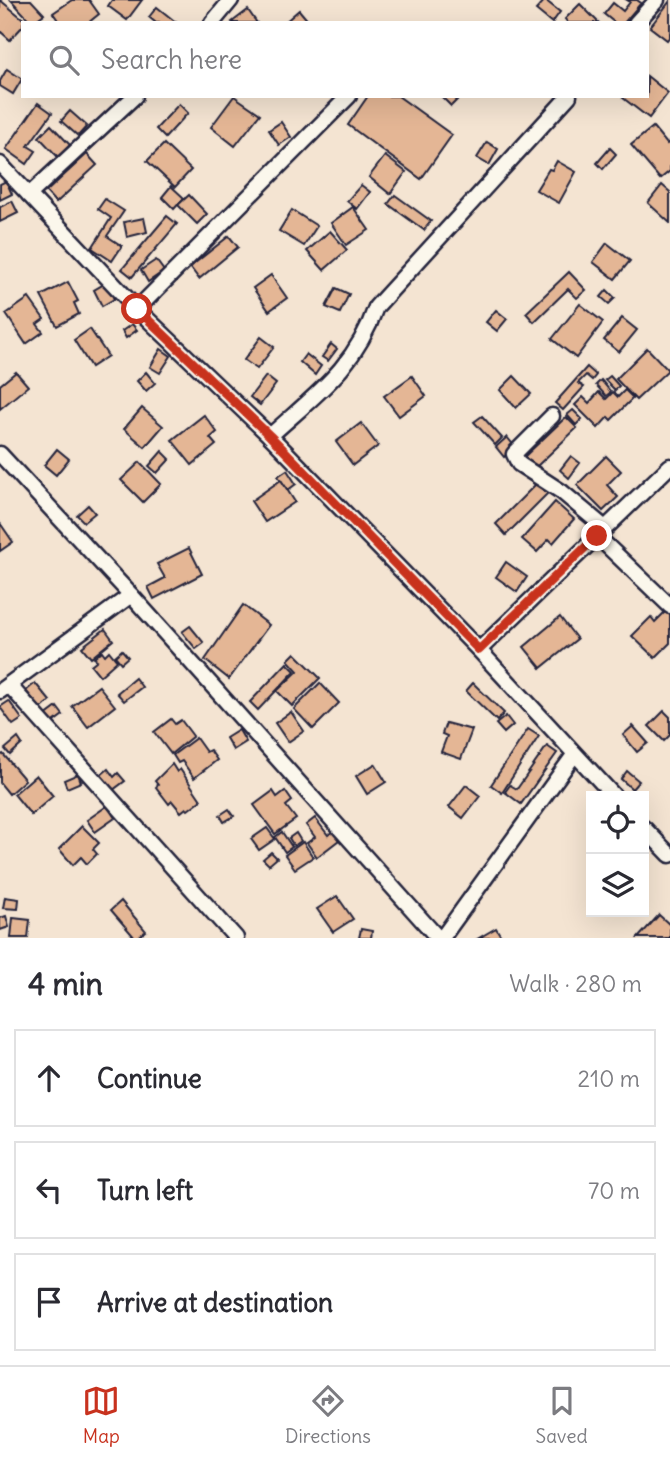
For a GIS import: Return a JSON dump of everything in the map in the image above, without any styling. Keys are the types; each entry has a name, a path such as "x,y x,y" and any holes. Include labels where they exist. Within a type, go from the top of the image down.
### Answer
{"street":[{"path":"214,21 231,0"},
{"path":"638,21 657,0"},
{"path":"29,195 133,98"},
{"path":"137,309 347,98"},
{"path":"270,436 341,372 367,332 376,307 567,98"},
{"path":"3,171 137,309 270,436 479,650 609,791"},
{"path":"552,416 514,454 519,464 562,492 670,606"},
{"path":"1,459 131,595 440,938 574,755"},
{"path":"479,650 670,466"},
{"path":"131,595 5,688 236,938"},
{"path":"649,833 670,855"}],"building":[{"path":"0,0 26,21 21,21 21,28 10,40 0,31"},
{"path":"11,0 31,0 44,14 30,21"},
{"path":"72,0 89,0 99,14 90,21 59,21 53,13"},
{"path":"112,0 142,0 127,20 108,6"},
{"path":"545,0 560,12 553,21 550,21 536,10"},
{"path":"627,0 641,3 626,21 613,21 604,14 613,3 623,11 630,2"},
{"path":"670,1 670,36 667,40 650,27"},
{"path":"580,4 597,21 566,21 565,19"},
{"path":"157,7 174,21 154,21 149,17"},
{"path":"248,10 256,21 233,21"},
{"path":"299,10 308,21 286,21"},
{"path":"7,69 21,78 13,94 0,86"},
{"path":"649,78 668,93 649,118 623,98 649,98"},
{"path":"233,98 237,98 260,114 235,146 211,127"},
{"path":"367,98 401,98 452,135 421,179 348,125"},
{"path":"443,98 459,98 451,106"},
{"path":"38,103 52,113 28,146 36,151 27,164 6,149"},
{"path":"179,104 188,113 165,138 156,129"},
{"path":"70,111 87,126 78,136 61,121"},
{"path":"281,122 291,137 279,145 269,130"},
{"path":"51,125 70,145 58,157 39,137"},
{"path":"653,127 667,144 670,141 670,171 660,179 631,145"},
{"path":"487,142 498,149 489,165 477,158"},
{"path":"164,144 191,170 175,187 147,161"},
{"path":"610,148 616,154 603,169 597,163"},
{"path":"87,154 97,165 56,203 46,192"},
{"path":"385,156 406,172 390,194 369,177"},
{"path":"557,161 576,172 559,203 536,190"},
{"path":"6,181 12,194 0,200 0,184"},
{"path":"361,185 370,192 357,209 347,201"},
{"path":"662,185 670,192 670,223 648,203"},
{"path":"171,186 184,198 174,209 162,197"},
{"path":"189,195 207,214 197,224 178,205"},
{"path":"395,195 431,221 424,230 388,204"},
{"path":"105,199 124,211 107,236 122,246 112,261 92,248 111,218 98,209"},
{"path":"12,201 18,213 0,222 0,207"},
{"path":"353,207 369,230 346,245 331,223"},
{"path":"292,210 317,226 304,246 279,231"},
{"path":"167,216 177,224 132,277 122,269"},
{"path":"144,218 147,232 127,237 124,222"},
{"path":"330,231 347,250 324,270 307,251"},
{"path":"229,236 238,247 199,279 190,267"},
{"path":"607,243 630,261 615,279 593,262"},
{"path":"156,260 164,271 148,282 141,270"},
{"path":"569,272 586,290 577,298 568,289 534,322 526,313"},
{"path":"271,275 287,298 269,311 253,288"},
{"path":"68,282 78,301 74,303 79,314 57,326 41,296"},
{"path":"106,283 114,299 102,306 94,290"},
{"path":"336,288 349,294 340,313 326,307"},
{"path":"607,290 615,298 609,304 601,297"},
{"path":"29,298 44,319 37,324 43,332 26,344 6,314"},
{"path":"580,304 603,322 576,358 552,339"},
{"path":"496,310 507,319 497,331 486,322"},
{"path":"622,318 637,330 619,352 604,340"},
{"path":"132,324 137,330 126,338 122,331"},
{"path":"90,329 108,356 91,367 74,340"},
{"path":"261,337 274,347 257,369 244,360"},
{"path":"331,344 337,349 328,361 322,357"},
{"path":"647,348 668,370 636,400 616,379"},
{"path":"161,349 171,356 160,373 150,367"},
{"path":"306,354 321,366 315,375 300,362"},
{"path":"587,367 596,375 592,380 586,375 578,383 584,387 563,410 555,403"},
{"path":"16,372 28,386 0,409 0,385"},
{"path":"146,372 155,383 146,391 137,381"},
{"path":"266,376 276,384 260,405 250,397"},
{"path":"412,376 426,396 399,416 384,396"},
{"path":"514,376 531,394 516,408 500,390"},
{"path":"610,376 619,386 615,390 605,380"},
{"path":"601,380 611,392 606,396 596,385"},
{"path":"625,390 633,398 611,420 608,417 598,428 575,405 583,397 589,403 599,392 606,399 613,392 618,397"},
{"path":"142,408 163,426 145,447 124,429"},
{"path":"573,410 582,419 576,425 567,415"},
{"path":"204,415 217,432 210,438 216,445 192,465 172,440"},
{"path":"482,416 502,438 495,445 474,422"},
{"path":"566,417 577,428 535,468 524,457"},
{"path":"361,423 378,446 353,465 336,442"},
{"path":"507,437 515,447 504,457 496,447"},
{"path":"57,449 69,459 56,475 44,465"},
{"path":"162,451 170,459 157,473 149,466"},
{"path":"571,456 580,463 569,478 560,470"},
{"path":"606,456 621,471 607,485 618,497 603,511 577,485"},
{"path":"140,462 161,484 143,502 121,480"},
{"path":"287,470 296,484 288,490 278,476"},
{"path":"281,480 295,502 265,522 251,501"},
{"path":"538,482 548,493 506,535 496,524"},
{"path":"555,502 574,519 553,543 549,539 537,552 522,539"},
{"path":"88,505 95,513 84,522 77,515"},
{"path":"0,523 13,542 0,551"},
{"path":"189,548 202,574 154,599 148,587 165,578 157,564"},
{"path":"506,562 527,577 517,592 496,577"},
{"path":"243,605 269,625 229,679 205,660"},
{"path":"666,611 670,615 670,643 655,658 632,636 651,617 655,622"},
{"path":"560,617 577,639 541,668 524,647"},
{"path":"190,626 204,643 196,649 182,632"},
{"path":"105,629 113,640 91,658 82,647"},
{"path":"122,650 128,657 121,663 115,656"},
{"path":"102,651 105,655 109,651 117,661 100,676 91,665"},
{"path":"295,653 320,678 292,706 277,691 298,671 288,660"},
{"path":"287,663 295,671 258,710 250,702"},
{"path":"135,678 142,687 124,701 117,693"},
{"path":"35,683 50,701 41,709 26,691"},
{"path":"320,683 339,703 313,729 294,709"},
{"path":"473,683 504,713 497,721 466,691"},
{"path":"99,686 115,706 88,727 72,706"},
{"path":"9,701 22,719 13,725 0,707"},
{"path":"57,707 63,715 51,724 45,716"},
{"path":"664,711 670,717 670,735 664,741 649,726"},
{"path":"291,712 304,731 288,742 275,723"},
{"path":"506,716 513,725 504,733 496,724"},
{"path":"171,719 175,724 181,720 193,736 171,754 154,732"},
{"path":"446,723 472,730 461,759 441,752 447,736 442,734"},
{"path":"633,726 648,743 637,752 623,735"},
{"path":"528,729 539,736 502,793 491,785"},
{"path":"239,730 246,742 233,750 226,738"},
{"path":"18,738 22,744 10,755 5,749"},
{"path":"196,738 206,752 210,750 217,760 194,778 182,761 178,763 173,755"},
{"path":"547,746 557,753 521,804 505,792 510,785 517,789"},
{"path":"3,754 25,780 9,794 0,783 0,756"},
{"path":"172,764 177,772 180,769 201,800 181,812 172,801 169,804 156,787 158,785 155,781"},
{"path":"375,764 386,782 367,794 356,776"},
{"path":"108,769 114,777 118,773 125,781 113,790 101,775"},
{"path":"627,771 639,781 632,789 621,779"},
{"path":"78,774 81,782 67,788 64,780"},
{"path":"36,775 53,796 31,815 14,794"},
{"path":"466,785 480,796 463,818 449,807"},
{"path":"273,791 277,797 285,791 292,801 286,806 296,819 275,834 254,805"},
{"path":"107,806 115,818 95,832 87,820"},
{"path":"229,809 234,816 224,822 220,815"},
{"path":"315,818 328,835 333,831 339,840 317,857 307,843 315,837 306,825"},
{"path":"82,826 99,843 93,849 97,854 87,864 81,857 73,865 59,849"},
{"path":"267,828 275,839 259,850 251,839"},
{"path":"282,832 292,847 285,852 275,837"},
{"path":"296,833 301,841 294,846 289,838"},
{"path":"303,842 313,857 295,869 285,855"},
{"path":"271,852 277,858 269,865 263,859"},
{"path":"337,896 353,919 333,932 317,909"},
{"path":"5,897 19,899 18,909 3,908"},
{"path":"121,901 146,931 137,938 111,910"},
{"path":"659,915 670,925 670,938 638,938"},
{"path":"6,916 9,927 0,930 0,918"},
{"path":"13,918 30,920 28,938 11,938"},
{"path":"496,928 502,938 479,938"},
{"path":"361,929 372,931 371,938 359,938"}],"route":[{"path":"137,309 270,436 479,650 597,536"}]}
